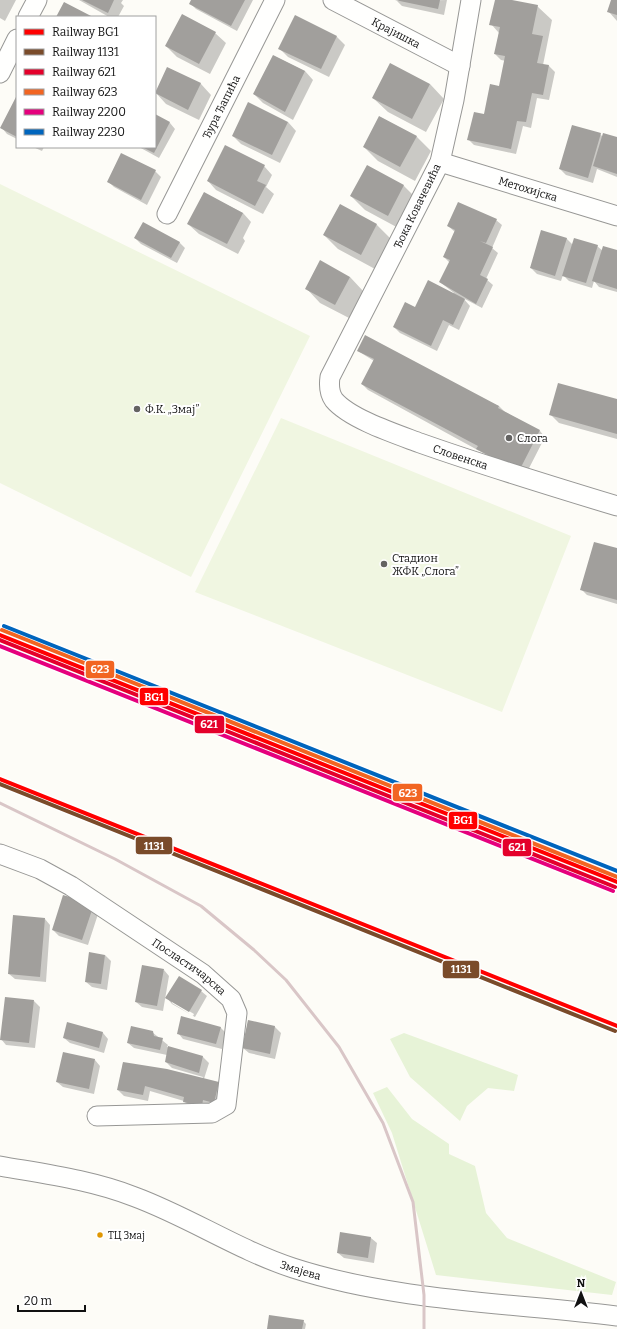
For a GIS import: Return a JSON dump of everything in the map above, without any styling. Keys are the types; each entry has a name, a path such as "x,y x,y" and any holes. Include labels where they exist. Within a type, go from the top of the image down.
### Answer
{"street":[{"path":"29,16 37,0"},
{"name":"Ђура Ђапића","path":"166,214 275,0"},
{"name":"Крајишка","path":"333,0 460,66"},
{"name":"Ђока Ковачевића","path":"330,376 440,162 454,100 471,0"},
{"path":"0,73 16,41"},
{"name":"Метохијска","path":"440,162 617,216"},
{"name":"Словенска","path":"330,376 329,387 333,399 344,409 374,426 470,461 617,506"},
{"name":"Посластичарска","path":"0,854 40,869 71,886 203,974 231,999 237,1013 226,1105 212,1113 96,1116"},
{"name":"Змајева","path":"0,1166 84,1182 135,1197 254,1253 292,1268 340,1281 444,1297 617,1316"}],"green space":[{"name":"Ф.К. „Змај”","path":"0,184 310,336 191,577 0,483"},
{"name":"Стадион ЖФК „Слога”","path":"281,418 571,536 502,712 195,592"},
{"path":"404,1033 518,1075 514,1091 488,1088 467,1106 460,1121 410,1077 390,1039"},
{"path":"387,1087 412,1119 449,1144 449,1154 475,1166 486,1213 507,1238 616,1282 612,1295 436,1275 392,1133 373,1093"}],"building":[{"path":"82,0 114,0 108,13"},
{"path":"191,0 245,0 231,26 189,4"},
{"path":"395,0 440,0 438,9"},
{"path":"495,0 512,0 538,5 532,34 543,36 537,63 549,65 543,95 532,93 526,122 517,121 511,149 467,140 474,112 484,114 490,84 499,86 505,56 494,54 500,27 489,25"},
{"path":"611,0 617,0 617,15 607,12"},
{"path":"64,2 91,16 57,16"},
{"path":"182,14 216,32 199,64 165,46"},
{"path":"295,15 337,36 321,69 278,49"},
{"path":"273,55 305,71 285,112 253,94"},
{"path":"390,63 430,84 412,119 372,98"},
{"path":"167,67 201,83 188,110 156,94"},
{"path":"16,97 16,136 0,128"},
{"path":"248,102 288,122 272,155 232,136"},
{"path":"156,115 170,122 154,153 144,148 156,148"},
{"path":"379,116 417,136 400,167 363,147"},
{"path":"572,125 601,133 588,178 559,169"},
{"path":"603,133 617,137 617,174 593,166"},
{"path":"225,145 265,165 257,181 266,185 255,206 207,181"},
{"path":"121,153 156,170 141,200 107,182"},
{"path":"367,165 404,185 388,216 350,196"},
{"path":"204,192 243,213 227,244 187,224"},
{"path":"458,202 497,219 486,243 480,241 493,247 480,275 488,279 476,304 439,282 450,260 443,257 455,230 447,226"},
{"path":"340,204 377,224 361,255 323,235"},
{"path":"143,222 180,242 171,258 134,238"},
{"path":"541,230 567,238 555,276 530,268"},
{"path":"574,238 598,245 586,283 562,276"},
{"path":"603,246 617,250 617,289 592,281"},
{"path":"320,260 350,277 335,305 305,289"},
{"path":"428,280 465,299 453,325 443,320 431,346 393,327 405,302 415,307"},
{"path":"365,335 499,406 498,408 540,430 519,471 476,449 478,446 361,384 374,359 357,351"},
{"path":"558,383 617,399 617,434 549,415"},
{"path":"594,542 617,548 617,600 580,590"},
{"path":"63,895 94,904 82,940 52,930"},
{"path":"13,915 45,918 40,977 8,974"},
{"path":"89,952 105,955 101,984 85,982"},
{"path":"142,965 164,969 157,1006 135,1002"},
{"path":"179,976 202,990 189,1012 165,998"},
{"path":"5,997 34,1000 29,1043 0,1040"},
{"path":"181,1016 221,1027 216,1044 177,1034"},
{"path":"248,1020 275,1026 270,1054 242,1048"},
{"path":"67,1022 103,1032 99,1048 63,1038"},
{"path":"131,1026 153,1031 154,1036 163,1038 160,1050 127,1043"},
{"path":"168,1046 203,1056 199,1073 165,1062"},
{"path":"63,1052 95,1059 89,1089 56,1082"},
{"path":"123,1062 167,1069 219,1082 214,1103 203,1100 202,1106 183,1102 184,1097 145,1086 143,1095 117,1090"},
{"path":"340,1232 371,1237 368,1258 337,1253"},
{"path":"269,1315 304,1320 302,1329 267,1329"}],"railway":[{"path":"0,803 115,859 201,906 254,950 286,980 339,1047 383,1123 413,1202 424,1295 424,1329"}],"rail line":[{"name":"2230","path":"4,626 617,871"},
{"name":"623","path":"2,630 617,877"},
{"name":"BG1","path":"0,635 617,882"},
{"name":"621","path":"0,640 615,887"},
{"name":"2200","path":"0,646 613,891"},
{"name":"BG1","path":"0,779 617,1026"},
{"name":"1131","path":"0,784 615,1031"}],"place":[{"name":"Ф.К. „Змај”","path":"137,409"},
{"name":"Слога","path":"509,438"},
{"name":"Стадион ЖФК „Слога”","path":"384,564"},
{"name":"ТЦ Змај","path":"100,1235"}]}
